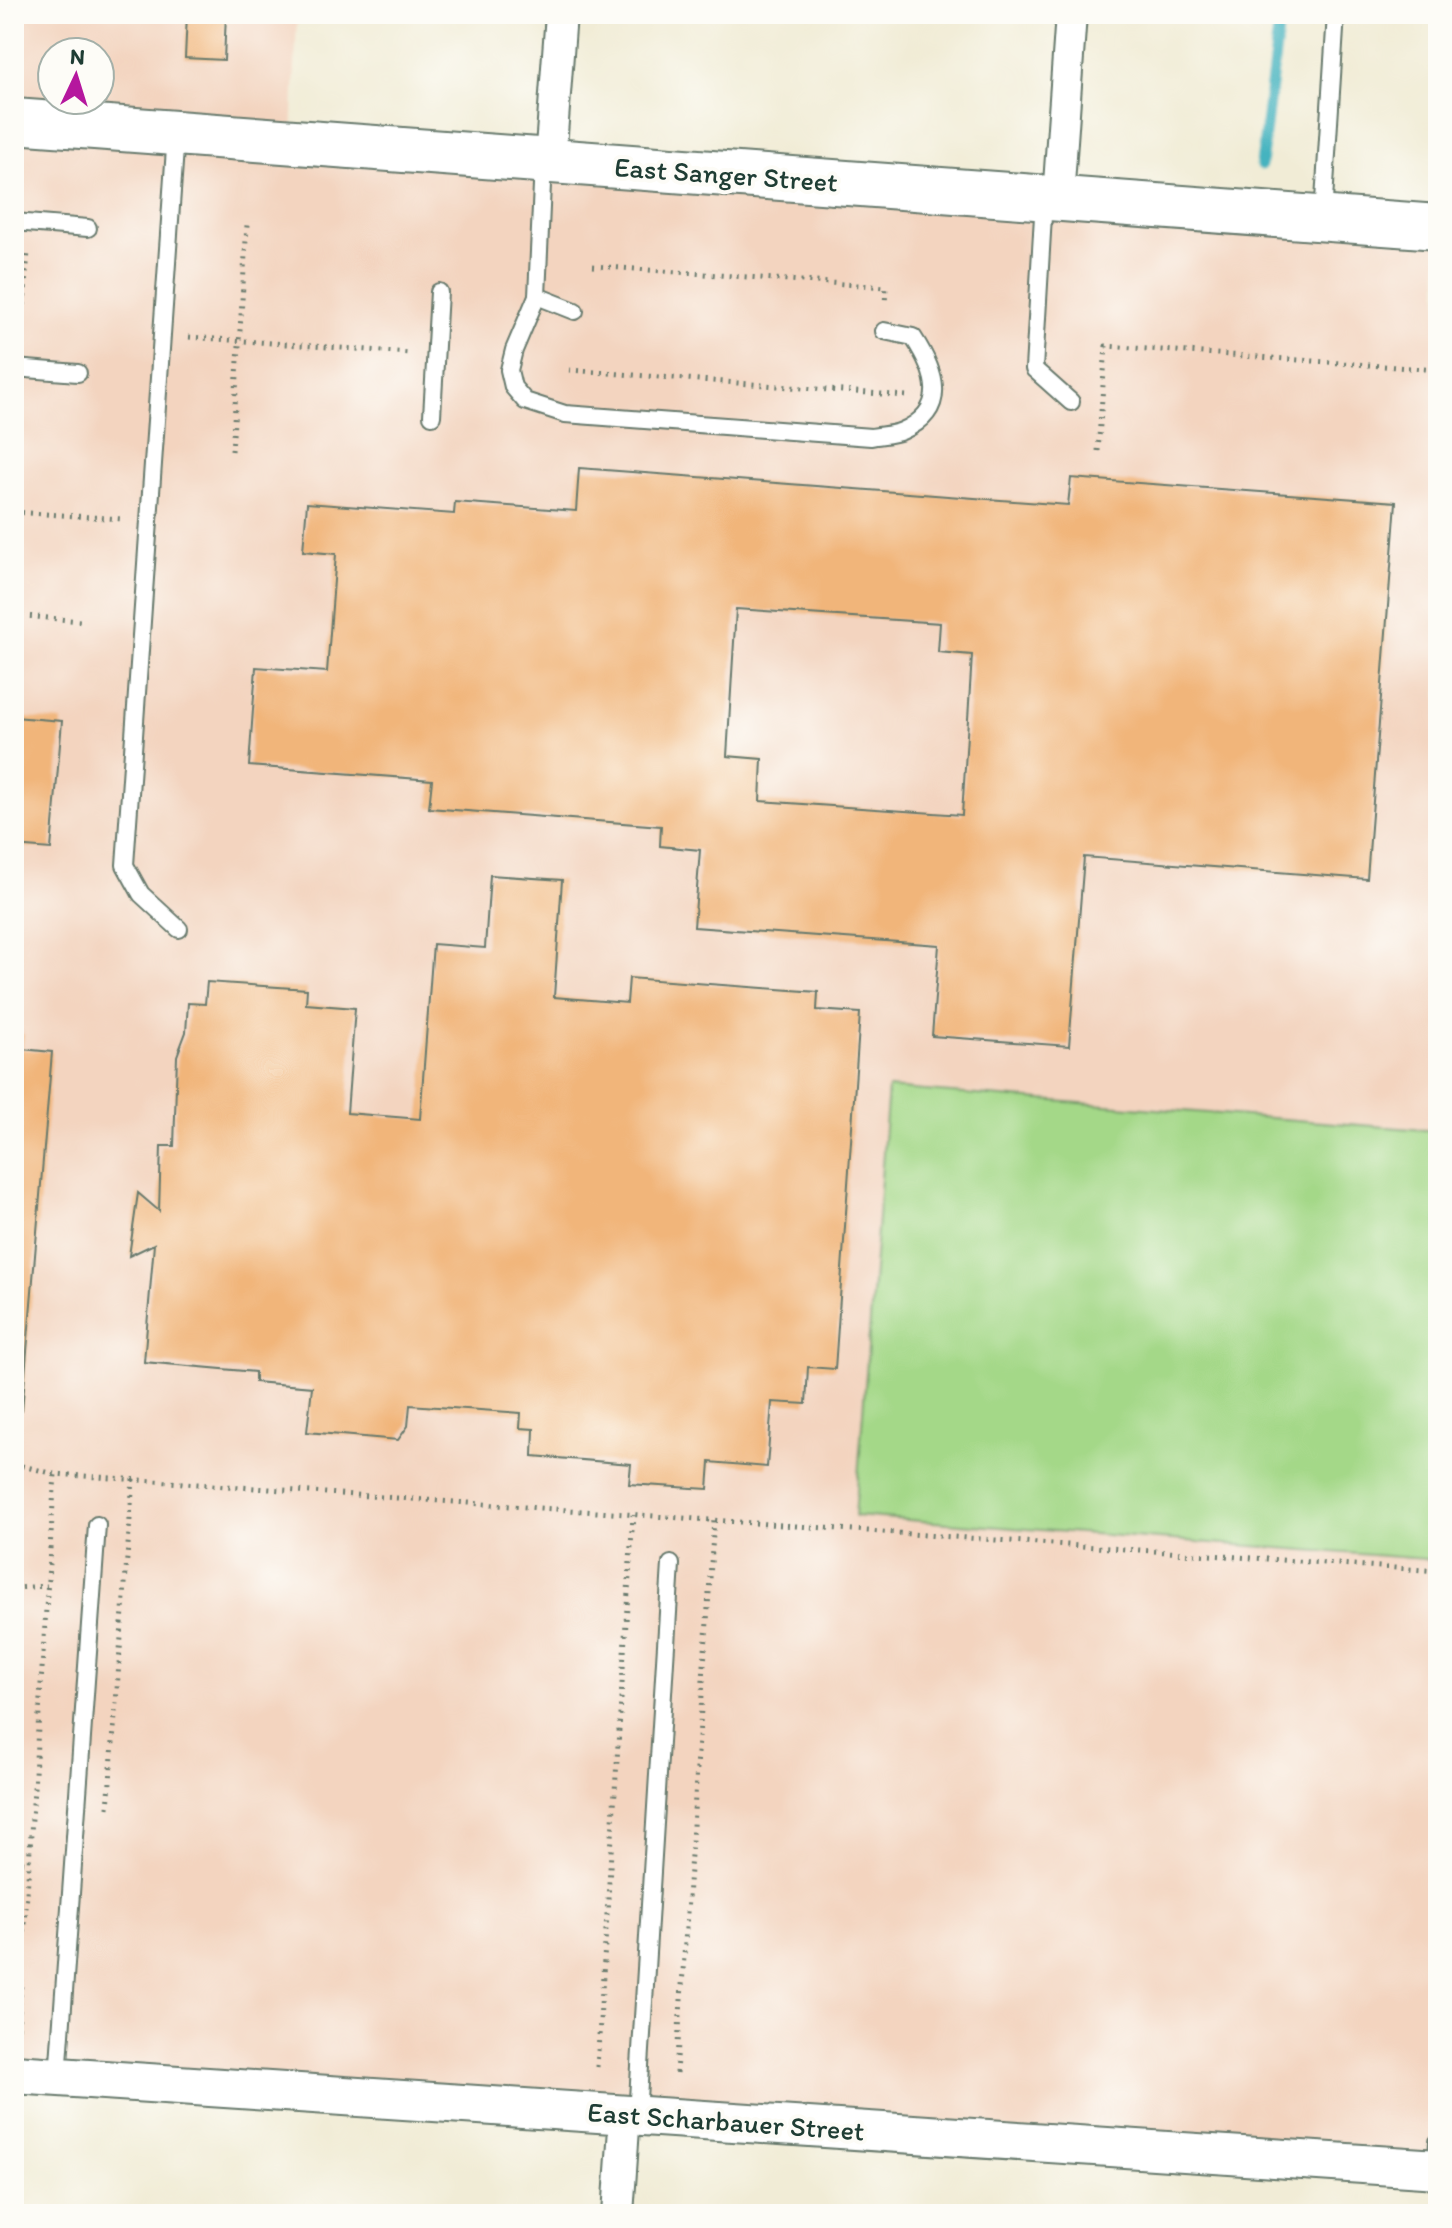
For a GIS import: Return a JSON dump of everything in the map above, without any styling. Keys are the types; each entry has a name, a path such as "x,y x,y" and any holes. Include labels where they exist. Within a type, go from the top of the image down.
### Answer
{"main road":[{"name":"East Sanger Street","path":"14,121 1438,227"}],"street":[{"path":"547,161 561,14"},
{"path":"1051,198 1071,14"},
{"name":"East Scharbauer Street","path":"14,2074 631,2114 1437,2160"},
{"path":"618,2214 631,2114"}],"lane":[{"path":"1323,218 1336,14"},
{"path":"176,133 125,865 141,894 179,929"},
{"path":"547,161 537,296 514,350 509,370 513,387 525,401 565,414 871,437 901,432 927,415 934,398 932,368 913,337 884,324"},
{"path":"1051,198 1034,369 1071,402"},
{"path":"14,222 88,228"},
{"path":"432,416 439,292"},
{"path":"537,296 575,311"},
{"path":"17,368 78,373"},
{"path":"58,2077 97,1525"},
{"path":"631,2114 671,1564"}],"path":[{"path":"232,451 247,225"},
{"path":"17,368 29,243"},
{"path":"593,266 886,287 884,324"},
{"path":"162,335 436,354"},
{"path":"1098,451 1106,346 1438,370"},
{"path":"569,370 934,398"},
{"path":"14,385 18,385 14,444"},
{"path":"14,512 135,520"},
{"path":"14,615 81,621"},
{"path":"14,1464 55,1474 1438,1571"},
{"path":"18,2028 55,1474"},
{"path":"107,1821 133,1479"},
{"path":"597,2067 633,1515"},
{"path":"676,2073 714,1520"},
{"path":"14,1588 47,1586"},
{"path":"14,1861 29,1863"}],"shaded area":[{"path":"14,14 297,14 292,141 1438,227 1438,2171 14,2077"}],"green space":[{"path":"888,1088 1438,1131 1438,1560 855,1516"}],"building":[{"path":"187,14 226,14 224,60 185,58"},
{"path":"14,385 18,385 16,413 14,413"},
{"path":"579,468 1068,505 1071,478 1396,502 1367,879 1084,857 1069,1046 932,1036 939,945 694,927 700,850 660,846 661,826 429,808 432,780 249,766 256,667 327,672 336,554 303,551 307,503 454,514 455,502 576,511","holes":["736,609 940,623 938,652 972,655 962,815 760,801 762,759 727,756"]},
{"path":"14,717 62,721 51,849 14,846"},
{"path":"490,875 562,880 554,997 627,1003 629,978 818,992 817,1010 860,1013 835,1369 808,1367 806,1404 772,1402 767,1467 710,1462 708,1489 629,1484 631,1464 533,1456 534,1429 520,1428 521,1413 410,1405 408,1426 398,1440 307,1432 312,1387 255,1382 255,1372 144,1362 154,1244 129,1256 138,1193 159,1211 161,1146 174,1146 177,1056 186,1032 188,1003 205,1004 207,982 307,989 306,1004 355,1008 347,1113 420,1119 433,944 485,948"},
{"path":"14,1033 24,1034 22,1049 52,1052 22,1411 14,1411"}],"waterway":[{"path":"1261,165 1280,14"}]}
